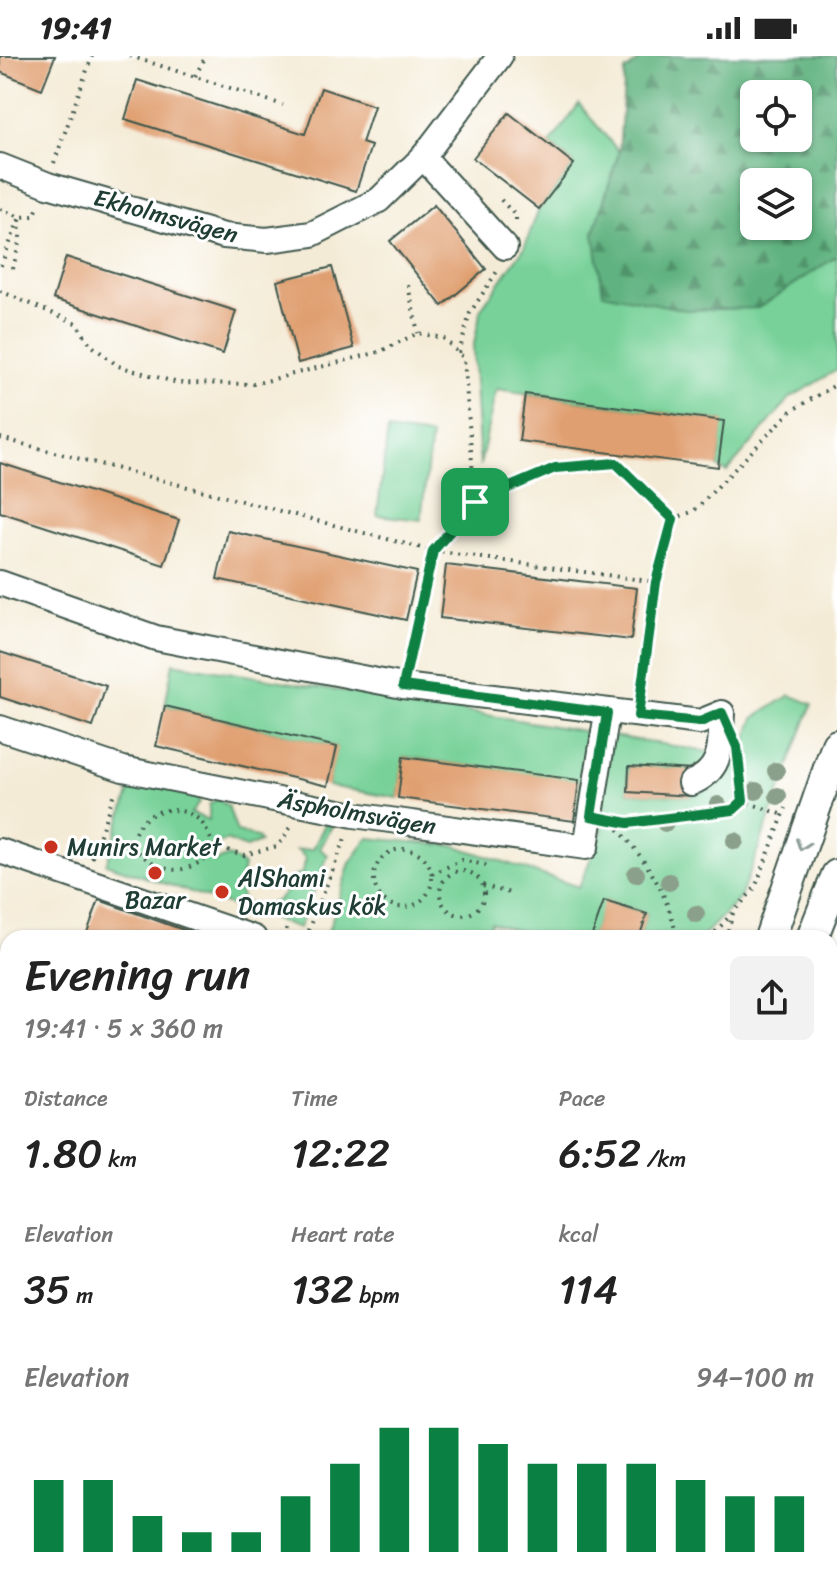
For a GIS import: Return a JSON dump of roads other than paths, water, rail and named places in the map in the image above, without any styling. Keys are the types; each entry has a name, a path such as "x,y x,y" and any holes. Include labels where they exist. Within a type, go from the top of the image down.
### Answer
{"main road":[{"path":"773,930 837,745"},
{"path":"815,930 837,875"}],"street":[{"name":"Ekholmsvägen","path":"0,166 48,185 224,236 267,240 312,234 379,200 423,157 500,56"},
{"path":"423,157 507,248"},
{"path":"0,583 156,638 403,686 700,722 722,713 719,762 706,777 691,783"},
{"name":"Äspholmsvägen","path":"0,728 123,769 354,815 586,847 601,819 607,713"},
{"path":"0,851 231,930"}],"place":[{"name":"Munirs Market","path":"51,847"},
{"name":"Bazar","path":"155,873"},
{"name":"AlShami Damaskus kök","path":"222,892"}]}
